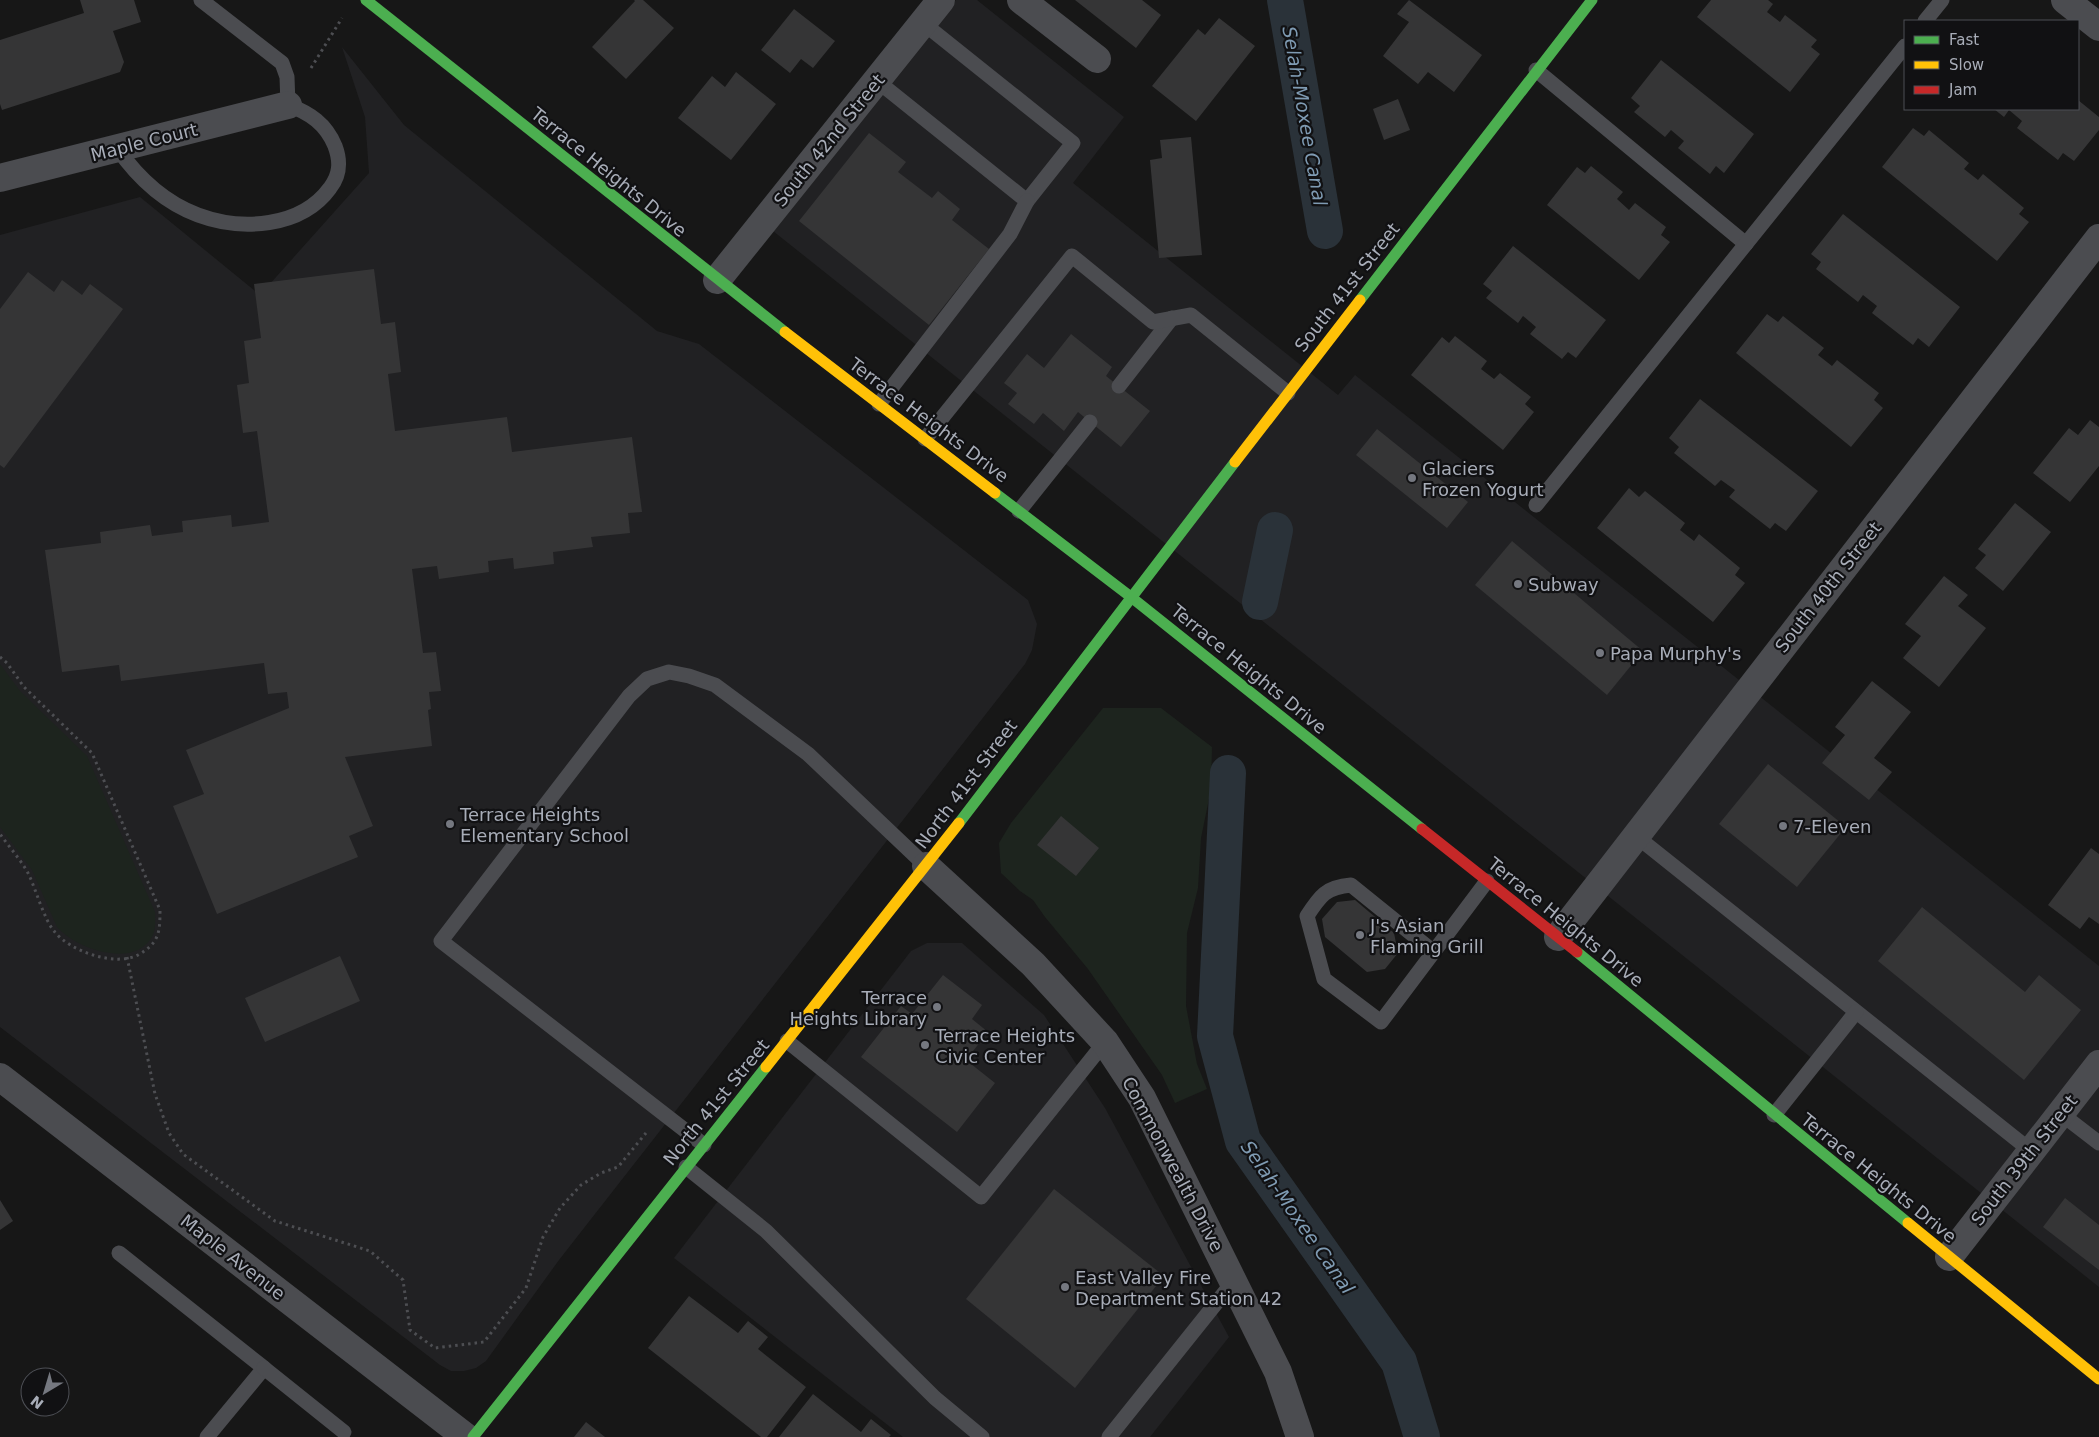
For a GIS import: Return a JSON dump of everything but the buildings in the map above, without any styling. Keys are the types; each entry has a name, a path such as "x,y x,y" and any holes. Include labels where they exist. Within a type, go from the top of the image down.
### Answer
{"main road":[{"name":"Terrace Heights Drive","path":"366,0 717,280 1131,597 1488,881 2099,1379"},
{"name":"South 41st Street","path":"1131,597 1536,70 1592,0"},
{"name":"North 41st Street","path":"473,1437 926,866 1131,597"}],"street":[{"name":"South 42nd Street","path":"717,280 941,0"},
{"path":"1021,0 1097,59"},
{"path":"2065,0 2099,27"},
{"name":"Maple Court","path":"0,178 288,105"},
{"name":"South 40th Street","path":"1558,937 2099,238"},
{"name":"Commonwealth Drive","path":"926,866 1033,964 1105,1042 1142,1098 1278,1372 1300,1437"},
{"name":"South 39th Street","path":"1948,1257 2099,1064"},
{"name":"Maple Avenue","path":"0,1077 466,1437"}],"lane":[{"path":"117,148 132,170 152,189 174,204 198,215 220,221 241,223 280,221 297,216 312,207 325,195 339,171 338,153 331,136 319,122 305,112 288,105 287,77 282,64 201,0"},
{"path":"1926,20 1942,0"},
{"path":"879,404 1010,234 1027,201 1073,143 923,23"},
{"path":"1536,505 1904,47"},
{"path":"1536,70 1746,244"},
{"path":"876,80 1027,201"},
{"path":"925,439 1072,256 1153,322 1191,315 1288,393"},
{"path":"1119,386 1172,318"},
{"path":"1019,511 1090,422"},
{"path":"704,1145 441,941 628,696 647,679 669,672 716,685 808,754 926,866"},
{"path":"1636,836 2031,1150"},
{"path":"1434,952 1351,885 1335,886 1318,898 1307,916 1324,979 1381,1022 1488,881"},
{"path":"1774,1114 1856,1012"},
{"path":"787,1042 981,1197 1105,1042"},
{"path":"2060,1113 2099,1143"},
{"path":"686,1167 766,1231 934,1398 982,1437"},
{"path":"120,1253 344,1432"},
{"path":"1109,1437 1234,1282"},
{"path":"207,1437 264,1368"}],"path":[{"path":"288,105 343,16"},
{"path":"0,657 7,663 24,687 92,753 160,910 160,928 157,939 143,952 134,956 114,959 96,956 68,943 53,930 28,873 0,834"},
{"path":"127,957 155,1094 169,1133 183,1154 275,1221 370,1252 382,1260 403,1280 410,1330 435,1348 484,1342 526,1288 543,1237 560,1208 581,1185 601,1173 618,1167 662,1112"}],"shaded area":[{"path":"956,0 977,0 1124,117 1073,183 1338,395 1355,375 2099,966 2099,1287 773,231"},
{"name":"Terrace Heights Elementary School","path":"342,47 404,125 657,331 699,344 1028,600 1037,624 1032,650 1025,664 559,1260 486,1361 476,1368 464,1371 451,1371 440,1365 0,1027 0,235 140,197 260,295 369,173 365,117"},
{"path":"0,664 20,691 87,756 155,912 153,935 145,946 134,952 120,954 91,948 66,935 57,927 32,870 0,827"},
{"path":"1103,708 1161,708 1212,747 1211,789 1201,838 1198,888 1187,933 1186,1006 1197,1064 1207,1089 1175,1103 1162,1075 1088,969 1033,900 1020,891 1001,873 999,843 1011,823"},
{"path":"927,943 962,943 1044,1015 1105,1108 1229,1337 1150,1437 903,1437 674,1258 911,951"}],"waterway":[{"name":"Selah-Moxee Canal","path":"1285,0 1325,231"},
{"name":"Selah-Moxee Canal","path":"1260,602 1275,530"},
{"name":"Selah-Moxee Canal","path":"1228,773 1215,1036 1243,1141 1399,1362 1422,1437"}],"traffic: fast":[{"path":"366,0 785,332"},
{"path":"1360,300 1592,0"},
{"path":"959,823 1235,462"},
{"path":"995,493 1131,597 1422,829"},
{"path":"1577,952 1908,1223"},
{"path":"473,1437 766,1067"}],"traffic: slow":[{"path":"1235,462 1360,300"},
{"path":"785,332 995,493"},
{"path":"766,1067 959,823"},
{"path":"1908,1223 2099,1379"}],"traffic: jam":[{"path":"1422,829 1577,952"}],"place":[{"name":"Glaciers Frozen Yogurt","path":"1412,478"},
{"name":"Subway","path":"1518,584"},
{"name":"Papa Murphy's","path":"1600,653"},
{"name":"Terrace Heights Elementary School","path":"450,824"},
{"name":"7-Eleven","path":"1783,826"},
{"name":"J's Asian Flaming Grill","path":"1360,935"},
{"name":"Terrace Heights Library","path":"937,1007"},
{"name":"Terrace Heights Civic Center","path":"925,1045"},
{"name":"East Valley Fire Department Station 42","path":"1065,1287"}]}
